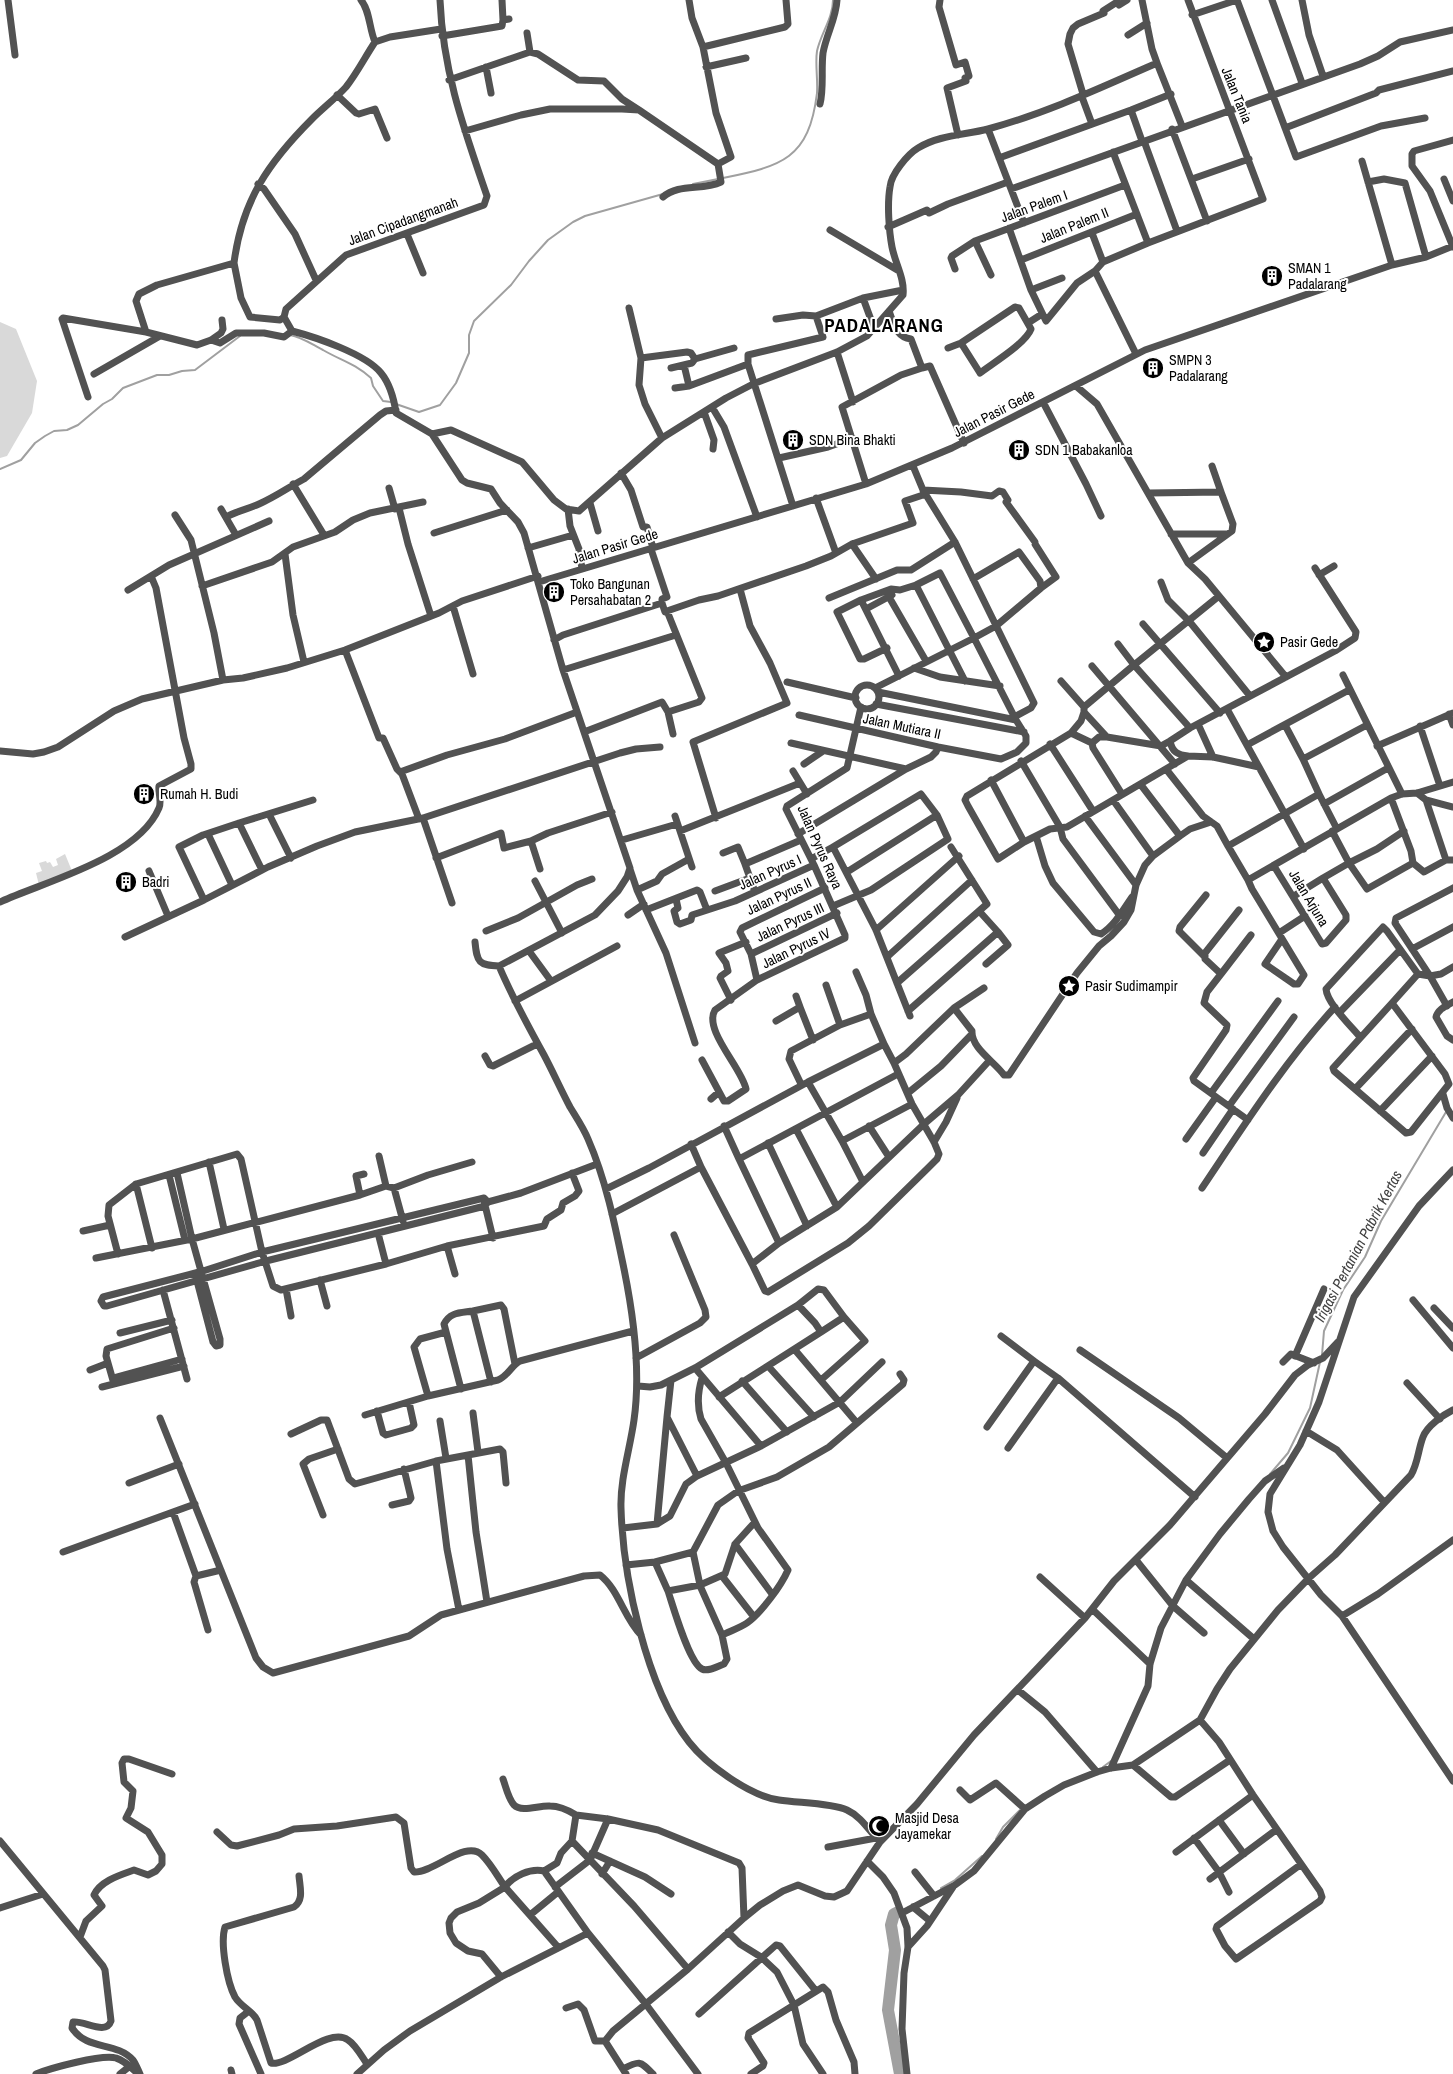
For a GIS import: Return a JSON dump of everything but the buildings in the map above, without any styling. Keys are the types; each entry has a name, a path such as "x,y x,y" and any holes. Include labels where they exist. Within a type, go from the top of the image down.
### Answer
{"street":[{"path":"8,0 15,54"},
{"path":"361,0 366,7 375,42"},
{"path":"440,0 441,32 449,80 464,131 550,109 622,108 639,110"},
{"path":"502,0 506,19 502,26 406,34 375,42 346,87 278,155 258,184 246,212 234,263 241,298 250,317 280,320 284,317 292,331 340,348 376,368 381,373 400,416 432,434 462,480 491,489 500,503 518,522 538,579 563,670 622,840 637,890 666,954 695,1043"},
{"path":"688,0 692,18 703,47 716,113 731,157 718,164"},
{"path":"703,47 785,27 788,24 786,0"},
{"path":"820,104 823,55 837,0"},
{"path":"940,0 939,7 956,66 965,62 969,76 965,78 966,81 947,88 958,135"},
{"path":"1092,124 1082,97 1083,94 1068,44 1070,34 1078,24 1104,13 1104,10 1117,2 1119,5 1127,0"},
{"path":"1142,0 1152,49 1182,126"},
{"name":"Jalan Tania","path":"1188,0 1192,15 1263,199 1207,221"},
{"path":"1192,15 1237,0 1296,157 1381,126 1425,118"},
{"path":"1272,0 1302,83"},
{"path":"1302,0 1310,36 1323,76"},
{"path":"1128,35 1147,23"},
{"path":"888,227 927,210 930,212 948,204 1113,152 1172,129 1272,95 1378,56 1400,42 1453,30"},
{"path":"527,33 530,52"},
{"path":"406,34 412,41"},
{"path":"449,80 486,68 508,58 530,52 538,54 578,80 604,81 622,99 718,164 720,179 716,184 677,190 663,197"},
{"path":"706,67 746,58"},
{"path":"432,434 451,430 522,462 550,496 568,509 579,511 590,503 621,472 662,438 712,407 753,384 837,352 867,336 903,295 888,227 889,188 900,168 920,147 958,135 988,129 1082,97 1157,63"},
{"path":"486,68 491,93"},
{"path":"1285,128 1376,94 1378,90 1453,71"},
{"path":"999,158 1171,94"},
{"path":"337,95 356,113 359,114 375,109 387,138"},
{"path":"1131,110 1177,231"},
{"path":"988,129 1024,223"},
{"path":"1028,323 1044,317 1077,282 1095,271 1103,262 1177,231 1207,221 1172,129"},
{"name":"Jalan Cipadangmanah","path":"284,317 286,309 346,255 484,205 487,196 464,131"},
{"path":"1453,140 1414,151 1411,162 1412,167 1430,191 1453,246"},
{"path":"1113,152 1148,243"},
{"path":"1192,179 1249,159"},
{"path":"1362,161 1392,265"},
{"path":"1368,182 1384,179 1405,184 1426,257"},
{"path":"1444,179 1453,201"},
{"path":"258,184 264,189 295,234 316,280"},
{"name":"Jalan Palem I","path":"955,269 951,258 953,255 975,241 1125,185"},
{"name":"Jalan Palem II","path":"1021,260 1137,214"},
{"path":"1009,228 1031,290 1044,317"},
{"path":"830,230 899,270"},
{"path":"1092,233 1103,262"},
{"path":"407,234 423,272"},
{"path":"975,241 991,275"},
{"name":"Jalan Pasir Gede","path":"0,751 33,754 44,752 58,747 125,706 175,690 278,670 345,650 453,606 538,579 582,569 866,484 913,466 964,443 1136,354 1191,332 1392,265 1426,257 1453,246"},
{"path":"146,332 136,301 139,294 157,285 234,263"},
{"path":"1095,271 1136,354"},
{"path":"1031,290 1062,278"},
{"path":"776,319 803,315 816,316 863,298 903,290"},
{"path":"863,298 874,328"},
{"path":"630,308 641,358 640,385 645,404 662,438"},
{"path":"948,348 960,343 1015,308 1020,308 1031,329 1005,355 980,373 960,343"},
{"path":"889,311 898,334 904,338 911,339 922,368"},
{"path":"793,506 779,458 753,384 748,364 748,355 823,336 816,316"},
{"path":"88,397 62,319 146,332 197,345 211,340 223,330 222,320"},
{"path":"211,340 220,343 236,333 264,333 284,337 292,331"},
{"path":"94,374 160,336"},
{"path":"672,368 692,363 695,359 734,348"},
{"path":"641,358 687,352 691,353 695,359"},
{"path":"837,352 852,402"},
{"path":"675,388 689,386 748,364"},
{"path":"684,365 689,386"},
{"path":"866,484 842,408 901,375 930,366 964,443"},
{"path":"1076,386 1097,404 1188,563 1219,596 1286,677"},
{"path":"1043,402 1101,516"},
{"path":"226,517 246,508 250,509 262,504 304,479 395,404"},
{"path":"712,407 724,427 757,517"},
{"path":"704,412 714,440 713,450"},
{"path":"779,458 828,447 852,438"},
{"path":"851,757 855,728 861,707 856,698 857,691 862,686 869,685 877,690 1015,718 1034,704 955,542 925,492 913,466"},
{"path":"1188,563 1232,531 1233,524 1212,466"},
{"path":"621,472 631,490 643,527 646,527 667,597 662,599 662,603 665,612 667,611 702,701 668,712"},
{"path":"294,484 324,535"},
{"path":"389,488 431,616"},
{"path":"667,611 740,589 806,566 852,544 913,523 905,501 925,492 961,492 992,496 999,491 1003,492 1008,500 1006,502 1036,542 1035,544 1056,577 996,626 926,661 877,690"},
{"path":"1149,493 1221,492"},
{"path":"816,498 836,553"},
{"path":"202,586 272,562 286,554 293,547 335,532 353,520 370,513 423,502"},
{"path":"590,503 598,531"},
{"path":"222,509 236,535"},
{"path":"568,509 570,526 582,569"},
{"path":"434,533 507,510"},
{"path":"175,515 191,540 223,680"},
{"path":"128,590 169,565 269,521"},
{"path":"1171,534 1227,534"},
{"path":"528,548 573,535"},
{"path":"830,598 897,570 912,570 955,542"},
{"path":"852,544 876,579"},
{"path":"973,579 1019,552 1040,582 1042,588"},
{"path":"286,554 293,615 304,662"},
{"path":"1319,575 1334,566"},
{"path":"1092,743 1099,737 1107,737 1161,746 1190,728 1336,651 1355,638 1357,634 1315,568"},
{"path":"866,609 900,590 916,585 941,573 1024,732"},
{"path":"0,902 86,867 126,846 147,827 160,808 159,786 184,774 192,767 156,588 151,576"},
{"path":"1161,582 1168,600 1189,621 1250,696"},
{"path":"916,585 965,681"},
{"path":"716,818 693,742 787,703 770,663 750,626 740,589"},
{"path":"887,648 864,659 858,657 837,613 861,600 891,589 900,590"},
{"path":"1188,756 1067,827 1050,829 1024,842 998,859 965,800 967,796 1021,761 1071,734 1081,721 1084,709 1134,665 1219,596"},
{"path":"889,597 926,661"},
{"path":"861,600 887,648 899,676"},
{"path":"554,640 563,635 662,603"},
{"path":"453,606 473,674"},
{"path":"1143,624 1224,711 1247,745 1304,849"},
{"path":"563,670 676,634"},
{"path":"1118,644 1134,665 1190,728"},
{"path":"345,650 379,738 383,738 421,819 452,903"},
{"path":"1092,666 1175,764"},
{"path":"914,668 940,677 1000,686"},
{"path":"1343,675 1402,794"},
{"path":"1061,681 1107,737"},
{"path":"787,682 856,698"},
{"path":"876,704 879,699 877,690"},
{"path":"1247,745 1349,690"},
{"path":"584,732 662,702 668,712 673,734"},
{"path":"861,707 867,708 876,704 1024,732"},
{"path":"400,772 447,755 505,739 577,712"},
{"path":"1377,746 1451,714 1453,725"},
{"name":"Jalan Mutiara II","path":"799,715 938,747 1001,759 1017,752 1024,746 1027,739 1024,732"},
{"path":"1198,724 1213,757"},
{"path":"1285,725 1324,804 1348,863 1366,888 1368,896"},
{"path":"1303,759 1367,725"},
{"path":"1420,726 1440,786"},
{"path":"1071,734 1092,743"},
{"path":"1170,740 1176,753 1188,756 1213,757 1259,767"},
{"path":"792,743 906,769"},
{"path":"1092,743 1094,751 1122,794"},
{"path":"1050,744 1093,811"},
{"path":"125,937 262,870 355,832 421,819 636,749 660,747"},
{"path":"745,864 800,837 906,769 931,757 938,747"},
{"path":"804,764 823,751"},
{"name":"Jalan Pyrus Raya","path":"845,938 835,910 786,808 847,768 851,757"},
{"path":"1021,761 1060,827 1063,839 1120,916"},
{"path":"1324,804 1388,768"},
{"path":"1166,769 1203,816 1217,826 1252,889 1281,936 1304,975 1298,984 1294,984 1266,964 1281,936 1305,916"},
{"path":"793,771 807,794"},
{"path":"991,780 1024,842"},
{"path":"1248,880 1391,798 1402,794 1417,793 1453,782"},
{"path":"622,840 716,818 800,784"},
{"path":"1140,784 1180,836"},
{"path":"1417,793 1426,800 1453,809"},
{"name":"Jalan Pyrus I","path":"676,898 678,908 674,912 678,924 690,920 692,915 735,901 755,892 813,862 919,794 923,794 937,815"},
{"path":"1228,846 1319,794"},
{"path":"1391,798 1404,831 1413,863 1424,872 1450,860 1426,800"},
{"path":"204,900 179,847 203,835 313,800"},
{"path":"1113,800 1153,856"},
{"path":"436,858 501,833 504,848 532,841 612,812"},
{"path":"270,814 291,858"},
{"path":"847,872 937,815"},
{"name":"Jalan Pyrus III","path":"757,980 751,954 835,910 858,895 871,890 948,839 937,815"},
{"path":"675,816 692,867"},
{"path":"1085,816 1136,885"},
{"path":"954,1008 972,1030 972,1034 989,1061 997,1065 1004,1075 1008,1076 1077,973 1099,946 1112,936 1124,922 1131,910 1133,894 1145,865 1153,856 1180,836 1211,822"},
{"path":"239,823 262,870"},
{"path":"1294,896 1348,863 1377,849 1404,831"},
{"path":"208,834 232,885"},
{"path":"1036,836 1045,866 1053,883 1094,932 1101,934 1105,931 1120,916 1133,894"},
{"path":"532,841 540,869"},
{"path":"723,853 738,847 755,892"},
{"path":"834,847 876,930 909,1014 998,932"},
{"path":"897,983 987,905 959,856 951,847"},
{"path":"876,930 959,856"},
{"path":"637,890 657,881 662,874 689,858"},
{"path":"1366,888 1413,863"},
{"name":"Jalan Arjuna","path":"1274,866 1322,944 1326,943 1346,920 1346,915 1323,878"},
{"path":"476,942 478,959 485,966 499,966 595,915 623,884 630,868"},
{"path":"149,871 168,916"},
{"path":"716,891 750,878"},
{"path":"486,931 518,918 569,889 592,879"},
{"path":"887,957 972,880"},
{"path":"535,881 562,933"},
{"name":"Jalan Pyrus II","path":"746,942 740,932 744,926 824,888"},
{"path":"1453,888 1396,918 1395,923 1450,1004 1437,1012 1436,1017 1447,1036 1453,1040"},
{"path":"628,915 645,907 698,890 707,910"},
{"path":"1206,895 1180,927 1179,931 1221,974"},
{"path":"1204,956 1238,910"},
{"path":"980,912 1008,945 986,964"},
{"path":"1360,1037 1328,996 1326,989 1383,927 1418,974 1430,976 1441,974 1453,968"},
{"path":"1412,949 1453,927"},
{"path":"1248,1120 1194,1081 1193,1078 1226,1030 1227,1025 1206,1006 1204,1000 1207,992 1251,935"},
{"name":"Jalan Pyrus IV","path":"719,1092 726,1101 746,1087 724,1048 712,1021 712,1015 715,1010 757,980 845,938"},
{"path":"730,1000 720,978 728,971 728,968 719,953 746,942 751,954"},
{"path":"515,1002 617,946"},
{"path":"1202,1188 1248,1120 1318,1025 1338,1010 1400,950"},
{"path":"529,951 551,981"},
{"path":"499,966 515,1002 587,1137 606,1189 612,1214 628,1291 638,1386 622,1486 621,1508 630,1593 652,1670 674,1720 702,1757 752,1791 775,1800 846,1810 863,1822 878,1840"},
{"path":"692,1144 765,1290 768,1292 848,1243 869,1226 937,1159 939,1154 934,1142 912,1104 884,1044 856,972"},
{"path":"1392,1002 1449,1082 1449,1087 1411,1132 1406,1133 1334,1071 1333,1068 1360,1037 1392,1002 1418,974"},
{"path":"826,985 840,1025"},
{"path":"894,1063 954,1008 984,988"},
{"path":"796,996 813,1040"},
{"path":"1186,1140 1278,1001"},
{"path":"776,1021 800,1007"},
{"path":"863,1182 826,1112 788,1059 790,1053 840,1025 871,1014"},
{"path":"1203,1153 1231,1108 1294,1017"},
{"path":"1355,1089 1412,1029"},
{"path":"908,1093 941,1066 972,1034"},
{"path":"484,1056 490,1065 493,1066 538,1044"},
{"path":"606,1189 650,1168 804,1083 884,1044"},
{"path":"1380,1111 1432,1056"},
{"path":"702,1060 719,1092 711,1099"},
{"path":"752,1264 779,1243 836,1207 924,1124 958,1095 989,1061"},
{"path":"739,1159 898,1074"},
{"path":"1443,1094 1450,1112"},
{"path":"934,1142 946,1122 958,1095"},
{"path":"842,1141 912,1104"},
{"path":"724,1126 779,1243"},
{"path":"869,1126 889,1157"},
{"path":"796,1129 836,1207"},
{"path":"768,1143 808,1226"},
{"path":"118,1254 107,1211 109,1205 136,1184 237,1154 239,1155 262,1252 273,1286 277,1290 386,1264 447,1246 544,1226 547,1218 561,1210 563,1203 575,1196 579,1191 572,1173"},
{"path":"379,1156 405,1226"},
{"path":"209,1162 224,1229"},
{"path":"96,1258 189,1240 224,1229 360,1196 472,1162"},
{"path":"485,1202 402,1218 262,1252 200,1275 163,1290 107,1306 104,1306 101,1301 103,1297 200,1275 266,1262 405,1226 521,1193 597,1164"},
{"path":"612,1214 702,1167"},
{"path":"1453,1170 1419,1206 1354,1296 1319,1402 1300,1445 1270,1494 1268,1512 1273,1531 1283,1547 1322,1596 1342,1616 1453,1782"},
{"path":"173,1174 189,1240 200,1275 220,1339 220,1345 216,1346 212,1342 200,1275"},
{"path":"360,1196 355,1179 356,1176 364,1174"},
{"path":"136,1184 152,1248"},
{"path":"485,1202 493,1238"},
{"path":"83,1231 110,1225"},
{"path":"378,1233 386,1264"},
{"path":"636,1358 700,1323 706,1317 705,1310 674,1235"},
{"path":"329,1236 332,1245"},
{"path":"447,1246 455,1274"},
{"path":"320,1280 327,1306"},
{"path":"638,1386 650,1387 671,1380 695,1368 798,1305 818,1288 821,1288 865,1341 821,1380"},
{"path":"286,1289 291,1316"},
{"path":"1295,1356 1324,1289"},
{"path":"163,1290 187,1379"},
{"path":"1412,1300 1453,1348"},
{"path":"460,1389 444,1324 452,1314 501,1305 504,1309 515,1364"},
{"path":"798,1305 821,1332"},
{"path":"1434,1308 1453,1328"},
{"path":"472,1311 491,1382"},
{"path":"718,1397 795,1350 844,1317"},
{"path":"120,1333 172,1320"},
{"path":"113,1381 106,1356 107,1349 174,1328"},
{"path":"364,1414 504,1378 515,1364 633,1331"},
{"path":"428,1396 414,1347 420,1340 446,1332"},
{"path":"1001,1336 1058,1378 1195,1497"},
{"path":"605,2041 613,2031 645,2003 688,1969 744,1918 768,1900 791,1886 798,1885 825,1896 841,1896 847,1891 867,1861 878,1840 916,1804 974,1735 1085,1618 1114,1581 1195,1497 1295,1376 1308,1365 1319,1360 1338,1342"},
{"path":"795,1350 857,1423"},
{"path":"1080,1350 1179,1418 1227,1458"},
{"path":"1284,1362 1290,1354 1319,1360"},
{"path":"987,1427 1034,1361"},
{"path":"102,1387 113,1381 183,1362"},
{"path":"624,1528 657,1524 673,1513 684,1486 698,1476 761,1446 840,1402 882,1362"},
{"path":"90,1370 108,1363"},
{"path":"768,1366 814,1417"},
{"path":"695,1368 761,1446"},
{"path":"655,1562 668,1591 687,1648 698,1666 702,1670 708,1670 726,1662 722,1635 700,1585 693,1552 716,1506 738,1491 777,1477 829,1447 903,1384 904,1380 900,1374"},
{"path":"702,1378 699,1387 699,1412 701,1419 726,1463 738,1491 755,1522 788,1570 754,1617 746,1624 722,1635"},
{"path":"1008,1448 1058,1378"},
{"path":"657,1524 671,1380"},
{"path":"742,1381 787,1432"},
{"path":"1407,1383 1440,1419"},
{"path":"377,1411 383,1433 386,1435 411,1428 414,1425 409,1402"},
{"path":"902,1913 955,1885 974,1871 1025,1809 1064,1785 1097,1772 1133,1765 1200,1720 1217,1689 1254,1639 1308,1578 1335,1555 1411,1475 1416,1467 1423,1437 1440,1419 1453,1410"},
{"path":"473,1412 478,1452"},
{"path":"667,1417 698,1476"},
{"path":"160,1418 256,1658 263,1667 273,1672 409,1636 441,1614 584,1576 600,1575 608,1582 633,1627 643,1637"},
{"path":"291,1434 321,1420 326,1420 349,1479 355,1484 446,1458 500,1449 503,1452 506,1483"},
{"path":"440,1421 446,1458"},
{"path":"1306,1431 1337,1450 1384,1502"},
{"path":"323,1515 303,1464 308,1459 338,1449"},
{"path":"468,1454 486,1602"},
{"path":"436,1461 447,1549 459,1610"},
{"path":"129,1483 179,1464"},
{"path":"1111,1768 1148,1686 1150,1664 1155,1644 1186,1580 1249,1499 1265,1481 1286,1466"},
{"path":"392,1505 409,1501 411,1498 404,1469"},
{"path":"63,1552 194,1504"},
{"path":"173,1512 196,1576 194,1582 208,1630"},
{"path":"668,1591 700,1585 722,1576 728,1570 735,1544 755,1522"},
{"path":"1342,1616 1378,1594 1453,1540"},
{"path":"735,1544 772,1594"},
{"path":"626,1565 655,1562 693,1552"},
{"path":"1136,1560 1173,1606 1204,1633"},
{"path":"196,1576 221,1570"},
{"path":"722,1576 754,1617"},
{"path":"1040,1577 1085,1618"},
{"path":"1186,1580 1254,1639"},
{"path":"1092,1609 1150,1664"},
{"path":"1018,1690 1045,1712 1097,1772"},
{"path":"1200,1720 1219,1742 1276,1830 1320,1891 1322,1897 1320,1901 1236,1959 1225,1946 1216,1929 1217,1926 1300,1865"},
{"path":"80,1938 86,1921 102,1906 94,1895 97,1890 114,1878 134,1870 148,1876 162,1864 162,1855 148,1832 126,1818 131,1808 133,1791 124,1782 123,1760 129,1759 172,1774"},
{"path":"1133,1765 1171,1797 1175,1797 1230,1760"},
{"path":"503,1778 511,1801 520,1808 550,1806 568,1810 576,1815 608,1819 658,1830 739,1864 742,1868 744,1918"},
{"path":"960,1790 970,1800 996,1782 1025,1809"},
{"path":"1176,1852 1253,1796"},
{"path":"501,1977 482,1954 468,1951 456,1943 450,1933 450,1918 457,1912 479,1903 505,1888 512,1879 537,1870 544,1871 557,1864 561,1852 572,1841 576,1815"},
{"path":"216,1832 230,1845 237,1846 279,1835 290,1830 337,1826 396,1817 404,1823 411,1868 414,1872 428,1870 462,1852 472,1850 481,1854 505,1888 558,1947"},
{"path":"530,1915 591,1856 608,1819"},
{"path":"1219,1820 1244,1854"},
{"path":"1210,1879 1276,1830"},
{"path":"1194,1838 1220,1872 1229,1892"},
{"path":"828,1847 878,1840"},
{"path":"0,1841 105,1970 111,2021 106,2027 73,2022 72,2028 78,2037 84,2040 119,2051 128,2056 134,2061 139,2074"},
{"path":"572,1841 591,1856 602,1874 634,1906 688,1969"},
{"path":"591,1856 610,1861 645,1877 671,1894"},
{"path":"602,1874 610,1861"},
{"path":"867,1861 883,1877 894,1893 907,1928 908,1947 904,1973 902,2029 907,2074"},
{"path":"544,1871 588,1933 645,2003 698,2074"},
{"path":"916,1872 934,1896"},
{"path":"299,1876 301,1898 297,1904 228,1925 224,1929 223,1941 230,1984 235,1997 254,2014 269,2061 273,2064 322,2041 343,2037 348,2040 367,2064"},
{"path":"908,1947 930,1922 955,1885"},
{"path":"0,1908 7,1908 43,1894"},
{"path":"913,1907 930,1922"},
{"path":"728,1932 740,1944 761,1957 777,1972 794,2005 803,2044 823,2074"},
{"path":"356,2074 410,2031 501,1977 588,1933"},
{"path":"699,2014 776,1945 780,1946 816,1991"},
{"path":"750,2074 763,2066 764,2063 747,2036 823,1987 828,1992 836,2020 854,2062 855,2074"},
{"path":"566,2008 578,2004 584,2010 596,2041 605,2041"},
{"path":"249,2011 240,2018 239,2024 261,2074"},
{"path":"605,2041 624,2072 636,2062 641,2062 653,2074"},
{"path":"36,2074 94,2059 114,2057 130,2066 139,2074"},
{"path":"120,2074 130,2066"}],"shaded area":[{"path":"0,322 16,329 37,381 32,413 7,456 0,458"},
{"path":"65,854 72,871 39,885 36,873 42,871 39,863 50,862 53,867 58,865 56,859"}],"waterway":[{"path":"723,178 744,174 777,163 789,156 799,146 807,132 813,115 817,93 817,51 831,13 833,0"},
{"path":"693,184 718,179"},
{"path":"396,404 419,412 440,405 456,383 469,353 469,335 474,321 511,285 548,240 585,216 663,194"},
{"path":"290,335 303,339 359,369 371,378 373,386 383,401 391,402"},
{"path":"0,469 21,460 35,443 45,436 54,431 67,430 78,425 112,399 123,388 157,375 169,375 195,370 240,336"},
{"name":"Irigasi Pertanian Pabrik Kertas","path":"1322,1355 1324,1331 1343,1290 1365,1257 1381,1221 1446,1112"},
{"name":"Irigasi Pertanian Pabrik Kertas","path":"1270,1474 1288,1453 1310,1408 1320,1362"},
{"name":"Irigasi Pertanian Pabrik Kertas","path":"1103,1767 1111,1761"},
{"name":"Irigasi Pertanian Pabrik Kertas","path":"996,1839 1003,1827 1020,1810"},
{"name":"Irigasi Pertanian Pabrik Kertas","path":"941,1888 955,1880 982,1856"},
{"path":"898,1912 894,1914 891,1925 895,1950 888,2010 900,2074"}],"place":[{"name":"SMAN 1 Padalarang","path":"1272,276"},
{"name":"SMPN 3 Padalarang","path":"1153,368"},
{"name":"SDN Bina Bhakti","path":"793,440"},
{"name":"SDN 1 Babakanloa","path":"1019,450"},
{"name":"Toko Bangunan Persahabatan 2","path":"554,592"},
{"name":"Pasir Gede","path":"1264,642"},
{"name":"Rumah H. Budi","path":"144,794"},
{"name":"Badri","path":"126,882"},
{"name":"Pasir Sudimampir","path":"1069,986"},
{"name":"Masjid Desa Jayamekar","path":"879,1826"}],"district":[{"name":"PADALARANG","path":"884,325"}]}
